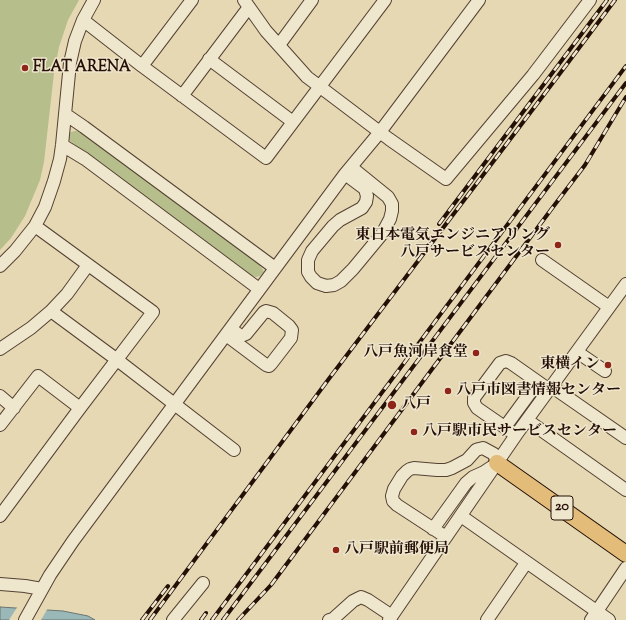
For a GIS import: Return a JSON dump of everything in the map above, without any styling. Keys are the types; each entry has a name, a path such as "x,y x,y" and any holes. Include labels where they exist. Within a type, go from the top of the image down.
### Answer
{"main road":[{"name":"20","path":"497,463 626,554"}],"street":[{"path":"0,266 36,226 45,207 60,159 70,63 75,41 83,20 94,0"},
{"path":"142,66 192,0"},
{"path":"279,45 312,0"},
{"path":"83,20 142,66 266,158 385,0"},
{"path":"25,620 50,575 73,541 259,289 479,0"},
{"path":"182,96 247,3 266,31 307,77 446,179 533,75 590,0"},
{"path":"209,59 293,122"},
{"path":"65,114 275,268"},
{"path":"62,145 92,164 259,289"},
{"path":"348,171 388,197 392,204 392,211 382,234 353,269 341,281 334,285 326,286 317,283 311,277 308,272 308,260 312,252 333,226 340,220 362,208 366,202 367,196 365,189 348,171"},
{"path":"0,516 116,359 153,312 36,226"},
{"path":"542,260 609,307"},
{"path":"0,349 31,328 51,311 67,294 88,264"},
{"path":"329,620 333,619 353,601 361,597 391,618 526,420 626,284"},
{"path":"51,311 234,450"},
{"path":"266,311 273,313 290,326 292,330 291,338 269,366 228,332 240,336 246,334 266,311"},
{"path":"580,354 604,371"},
{"path":"516,435 477,408 474,403 474,398 500,363 506,361 538,382 624,432"},
{"path":"0,425 38,376 80,408"},
{"path":"505,427 538,382"},
{"path":"0,396 14,408"},
{"path":"526,420 626,490"},
{"path":"446,537 397,506 393,501 392,496 394,489 410,468 446,470 467,460 476,450 483,448 494,454 497,463"},
{"path":"433,529 466,483 473,477 484,472 497,463"},
{"path":"461,516 526,563 594,616 609,620"},
{"path":"487,620 526,563"},
{"path":"594,616 626,568"},
{"path":"173,620 203,583"},
{"path":"0,584 42,589"}],"green space":[{"path":"0,0 79,0 68,20 59,47 54,73 44,162 40,180 25,216 11,238 0,250"},
{"path":"75,131 80,131 255,260 264,272 260,276 256,277 245,273 70,141 68,134"}],"water":[{"path":"0,607 63,611 88,616 95,620 0,620"}],"pier":[{"path":"18,606 48,608 41,620 9,620"}],"railway":[{"path":"439,224 607,0"},
{"path":"150,620 328,380 615,0"},
{"path":"212,620 626,66"},
{"path":"223,620 626,83"},
{"path":"238,620 271,585 585,165 626,97"},
{"path":"142,620 168,586"},
{"path":"201,620 206,613"}],"place":[{"name":"FLAT ARENA","path":"25,68"},
{"name":"東日本電気エンジニアリング 八戸サービスセンター","path":"558,245"},
{"name":"八戸魚河岸食堂","path":"476,353"},
{"name":"東横イン","path":"608,365"},
{"name":"八戸市図書情報センター","path":"448,391"},
{"name":"八戸","path":"392,405"},
{"name":"八戸駅市民サービスセンター","path":"414,432"},
{"name":"八戸駅前郵便局","path":"336,550"}]}
